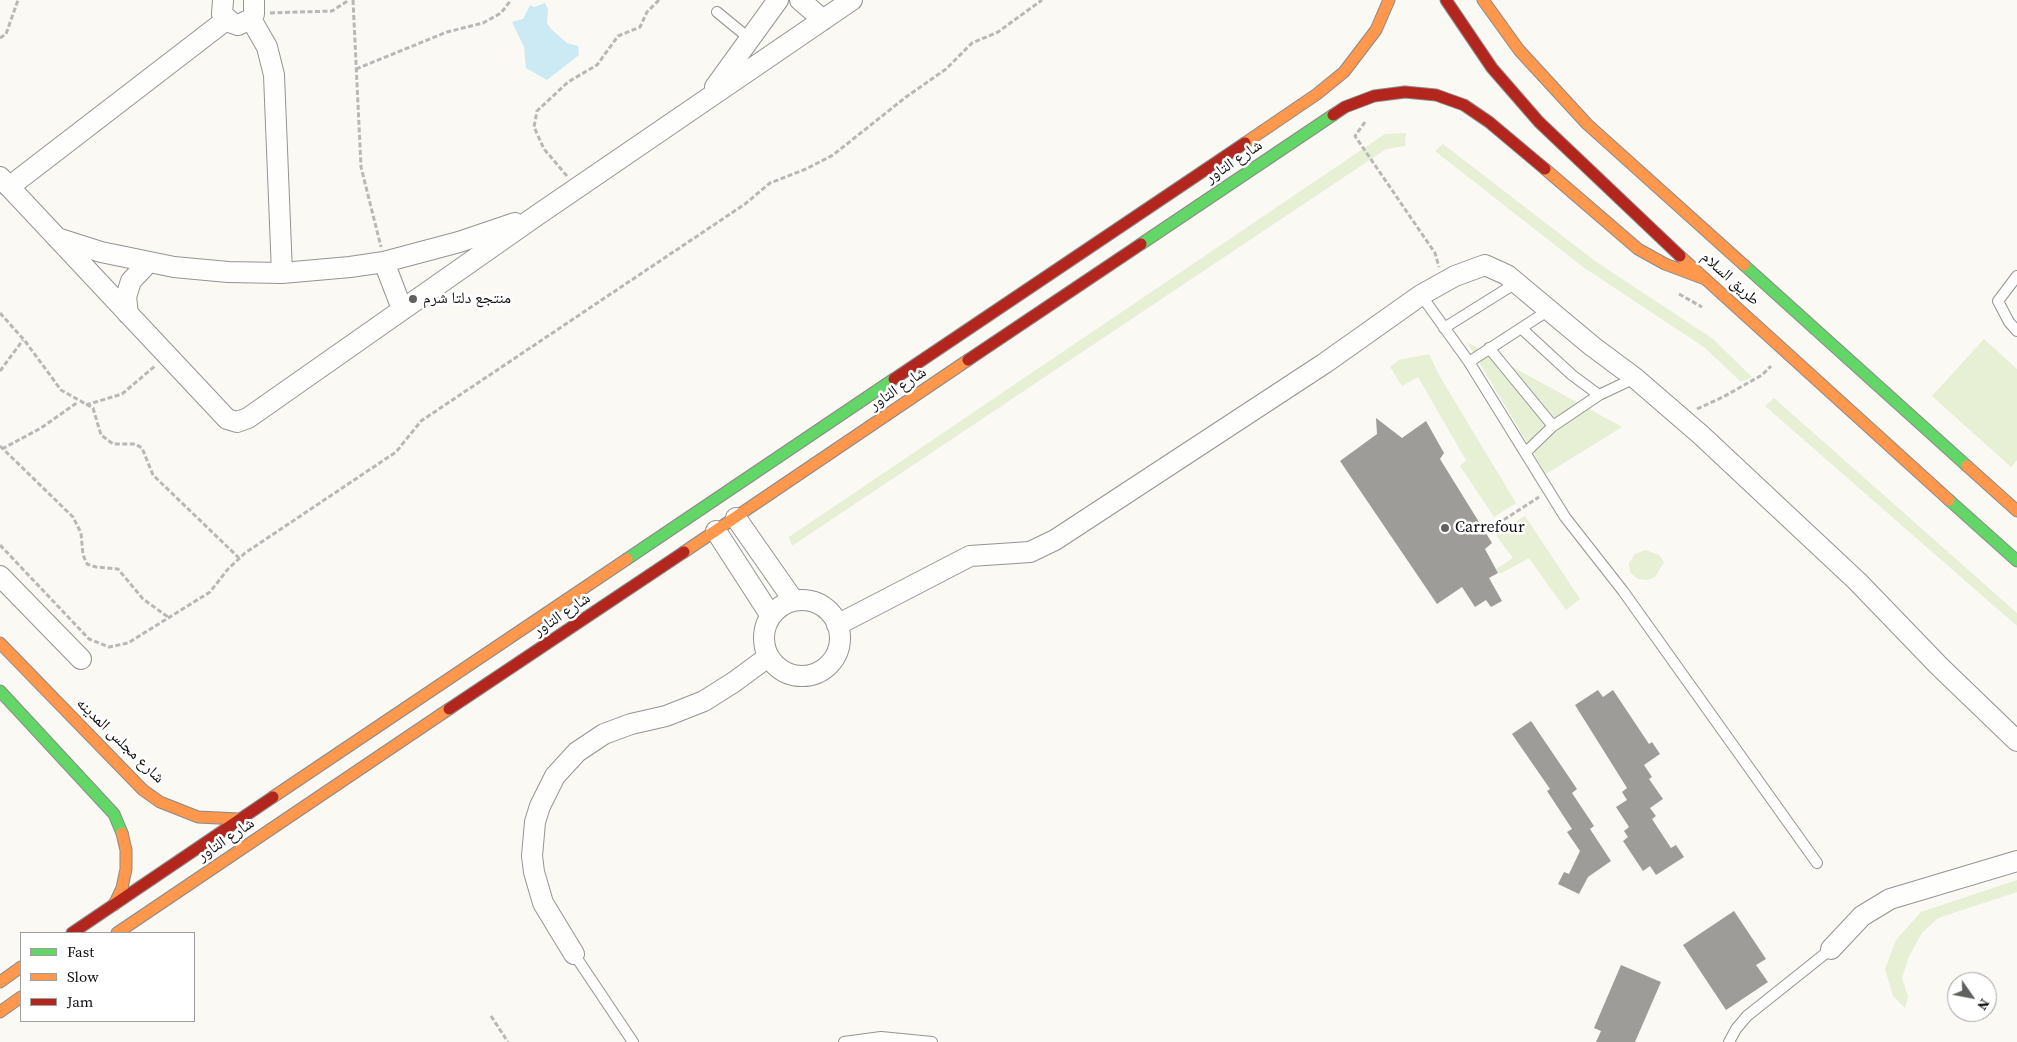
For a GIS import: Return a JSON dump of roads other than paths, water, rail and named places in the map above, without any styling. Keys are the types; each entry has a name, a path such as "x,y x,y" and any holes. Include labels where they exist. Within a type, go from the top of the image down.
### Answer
{"main road":[{"name":"شارع التاور","path":"74,932 240,818 517,648 736,518 1300,122 1344,72 1376,30 1389,0"},
{"name":"طريق السلام","path":"1446,0 1492,68 1538,122 1706,280 2017,561"},
{"name":"طريق السلام","path":"1483,0 1529,63 1588,124 2008,497 2017,511"},
{"name":"شارع التاور","path":"118,932 517,648 1300,122 1374,96 1406,92 1436,95 1464,105 1489,122 1638,249 1665,264 1706,280"},
{"name":"شارع مجلس المدينه","path":"0,643 143,790 160,802 198,817 240,818"},
{"path":"0,692 114,814 122,832 126,850 126,870 122,888 114,905"},
{"path":"0,982 20,969"},
{"path":"0,1012 20,998"}],"street":[{"path":"223,0 221,8 226,20 238,25 253,11 267,47 274,75 282,273"},
{"path":"706,99 778,0"},
{"path":"800,0 823,20"},
{"path":"226,20 4,182 227,419 237,422 248,418 402,308 852,0"},
{"path":"55,237 101,252 148,263 210,271 282,273 316,271 384,262 459,242 536,216"},
{"path":"384,262 402,308"},
{"path":"128,314 126,297 131,281 148,263"},
{"path":"838,625 970,556 1030,552 1055,540 1318,368 1421,295 1444,281 1468,270 1485,265 1507,275 1635,378 1815,540 2017,741"},
{"path":"736,518 794,601"},
{"path":"716,531 771,616"},
{"path":"0,576 81,659"},
{"path":"804,600 823,607 831,614 838,625 840,638 838,650 832,661 817,673 798,677 786,674 776,667 768,657 764,636 771,616 777,609 794,601 804,600"},
{"path":"574,954 544,903 536,880 532,856 535,822 540,806 555,776 577,752 604,734 631,724 666,716 704,701 768,657"},
{"path":"1831,949 1862,916 1890,899 2017,861"}],"lane":[{"path":"717,12 750,39"},
{"path":"2017,276 1998,301 2008,322 2017,330"},
{"path":"1444,328 1516,283"},
{"path":"1421,295 1469,362 1565,517 1623,591 1817,863"},
{"path":"1469,362 1549,310"},
{"path":"1521,328 1572,375 1599,396"},
{"path":"1490,348 1553,426"},
{"path":"1526,452 1553,426 1599,396 1635,378"},
{"path":"1729,1042 1736,1029 1747,1016 1831,949"},
{"path":"574,954 633,1042"},
{"path":"844,1042 881,1037 932,1042"}],"water":[{"path":"545,3 548,9 547,23 567,43 578,46 579,55 547,80 526,68 524,47 512,22 523,19 530,5 534,7"}],"place":[{"name":"منتجع دلتا شرم","path":"413,299"},
{"name":"Carrefour","path":"1445,528"}]}
